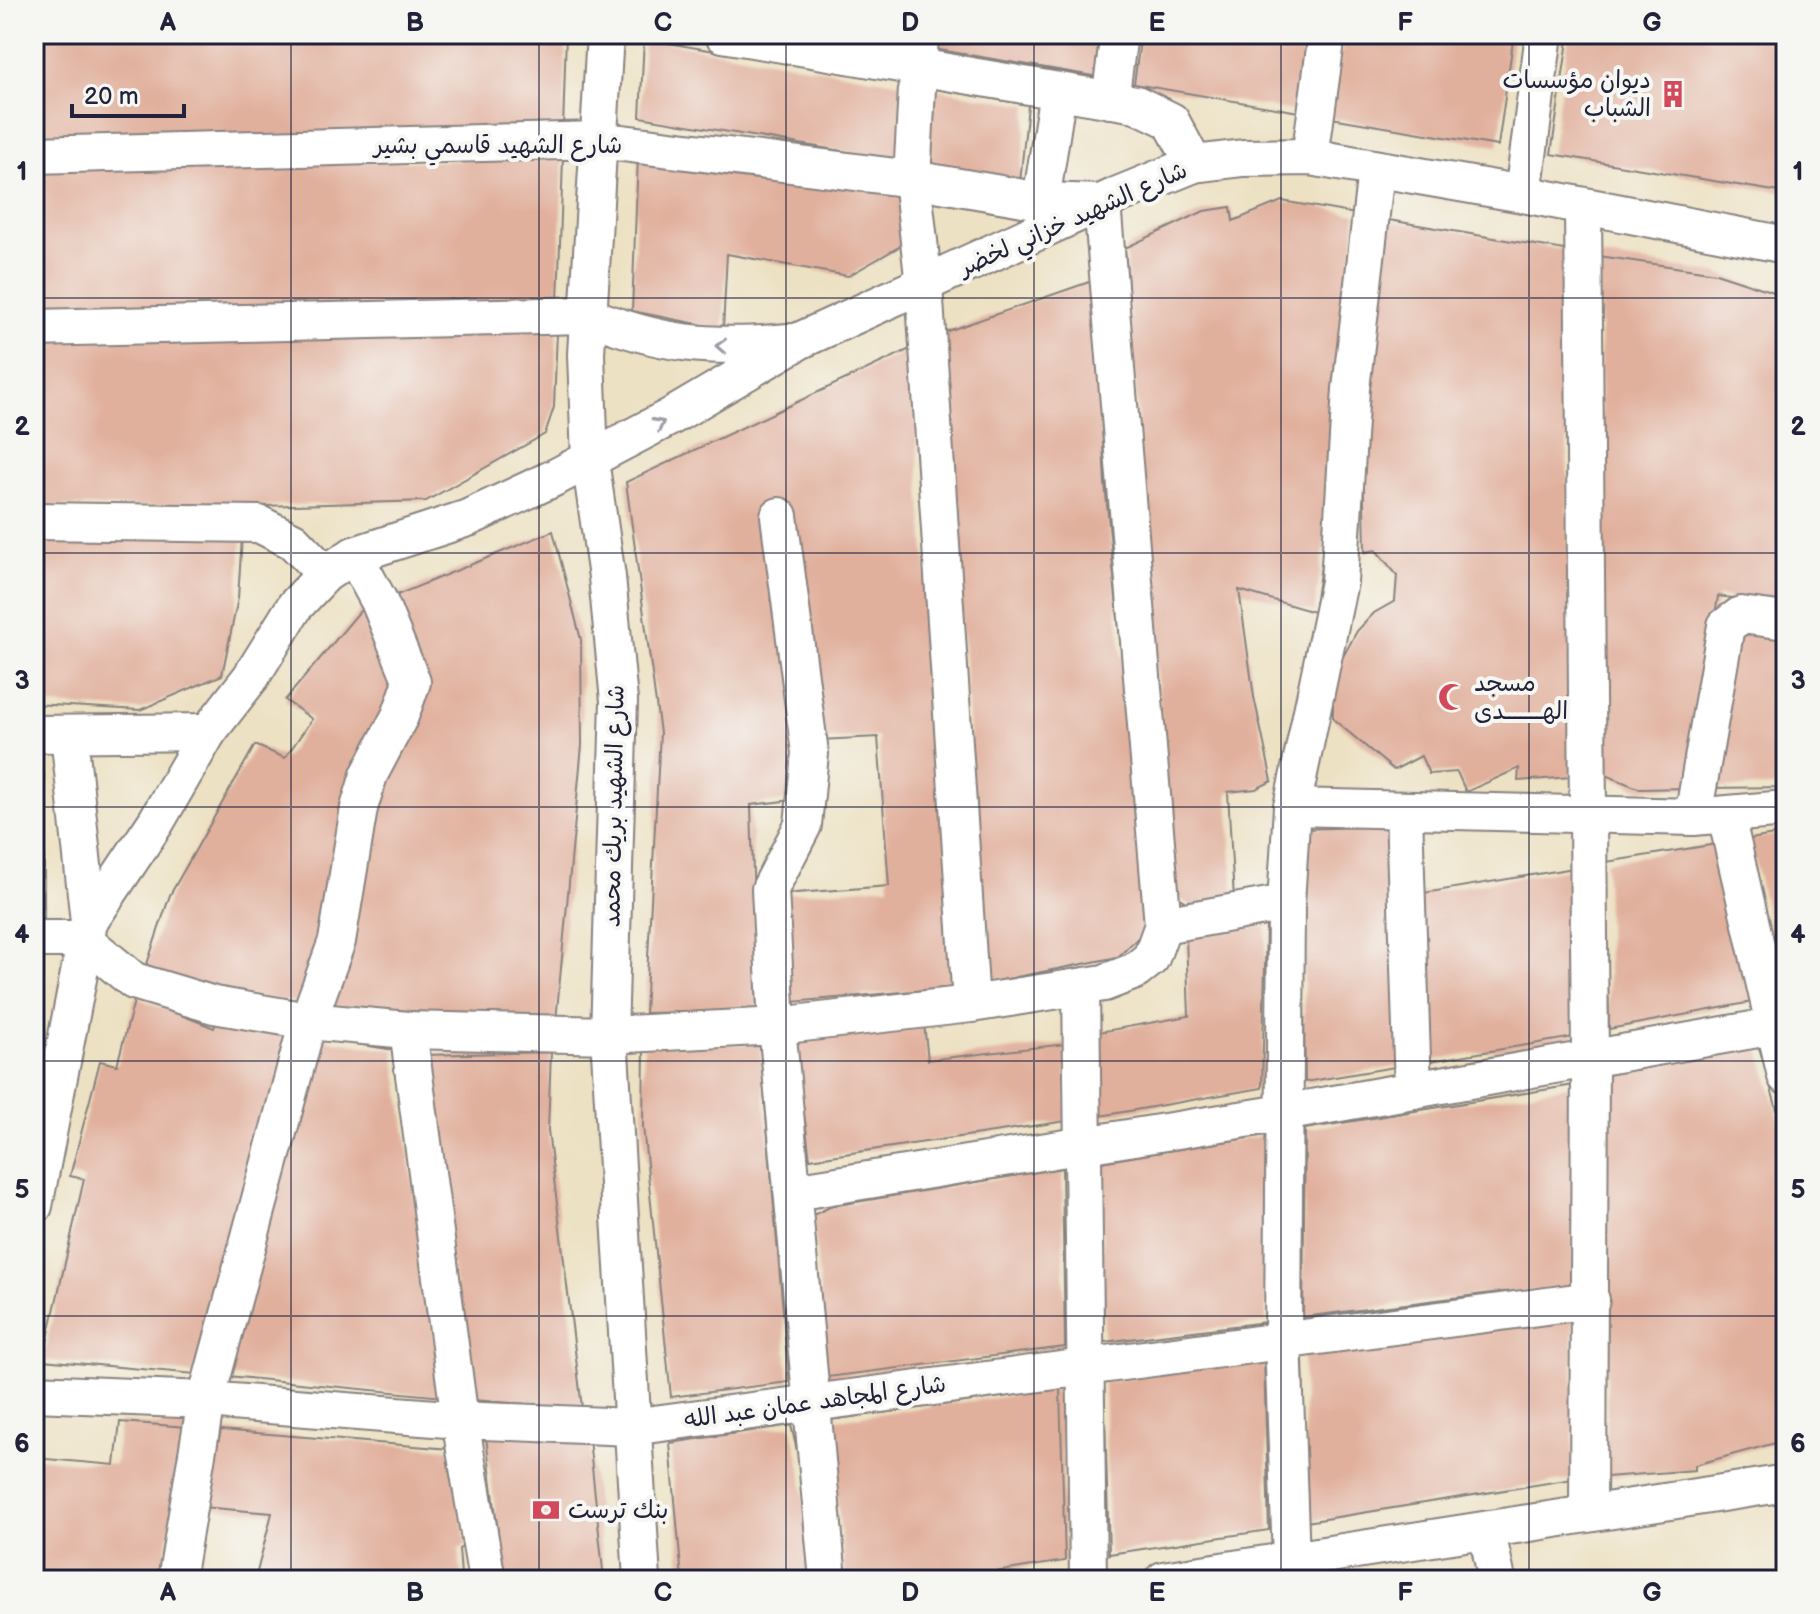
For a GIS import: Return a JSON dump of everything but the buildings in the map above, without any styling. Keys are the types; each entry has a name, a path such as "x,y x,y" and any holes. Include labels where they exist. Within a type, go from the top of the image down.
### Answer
{"street":[{"name":"شارع الشهيد بريك محمد","path":"605,34 587,315 590,460 607,577 619,701 609,1035 642,1580"},
{"path":"723,34 919,50 1058,91 1136,104 1171,121 1194,164"},
{"path":"1110,100 1119,34"},
{"path":"1310,157 1327,34"},
{"path":"1523,194 1544,34"},
{"path":"919,50 912,179 924,285 971,1004"},
{"path":"1041,201 1058,91"},
{"name":"شارع الشهيد قاسمي بشير","path":"34,155 598,140 912,179 1041,201 1102,203"},
{"name":"شارع الشهيد خزاني لخضر","path":"340,564 468,518 590,460 799,341 1194,164 1243,158 1310,157 1786,245"},
{"path":"1291,1559 1283,1340 1286,903 1292,807 1339,582 1351,389 1376,170"},
{"path":"208,732 51,734 86,930 134,981 214,1005 308,1021 408,1030 609,1035 777,1026 971,1004 1081,987 1135,971 1151,958 1163,925 1102,203"},
{"path":"1583,207 1591,1300 1588,1513"},
{"path":"34,328 587,315 626,331 728,348 799,341"},
{"path":"779,516 810,753 803,825 770,889 777,1026 828,1580"},
{"path":"34,521 259,524 340,564 379,601 412,682 400,716 369,775 359,808 337,941 308,1021 206,1400 176,1580"},
{"path":"34,1206 41,1140 86,930 156,822 208,732 251,677 295,606 340,564"},
{"path":"1786,621 1741,615 1726,626 1709,817 1779,1026 1786,1076"},
{"path":"1292,807 1709,817 1786,809"},
{"path":"1404,812 1413,1090"},
{"path":"1163,925 1286,903"},
{"path":"34,939 86,930"},
{"path":"1081,987 1088,1580"},
{"path":"794,1192 1283,1113 1779,1026"},
{"path":"408,1030 460,1420 487,1580"},
{"name":"شارع المجاهد عمان عبد الله","path":"34,1393 206,1400 460,1420 631,1427 1591,1300"},
{"path":"1163,1580 1487,1532 1588,1513 1783,1492"},
{"path":"1487,1532 1497,1580"}],"place":[{"name":"ديوان مؤسسات الشباب","path":"1673,94"},
{"name":"مسجد الهـــــــدى","path":"1452,697"},
{"name":"بنك ترست","path":"546,1510"}]}
